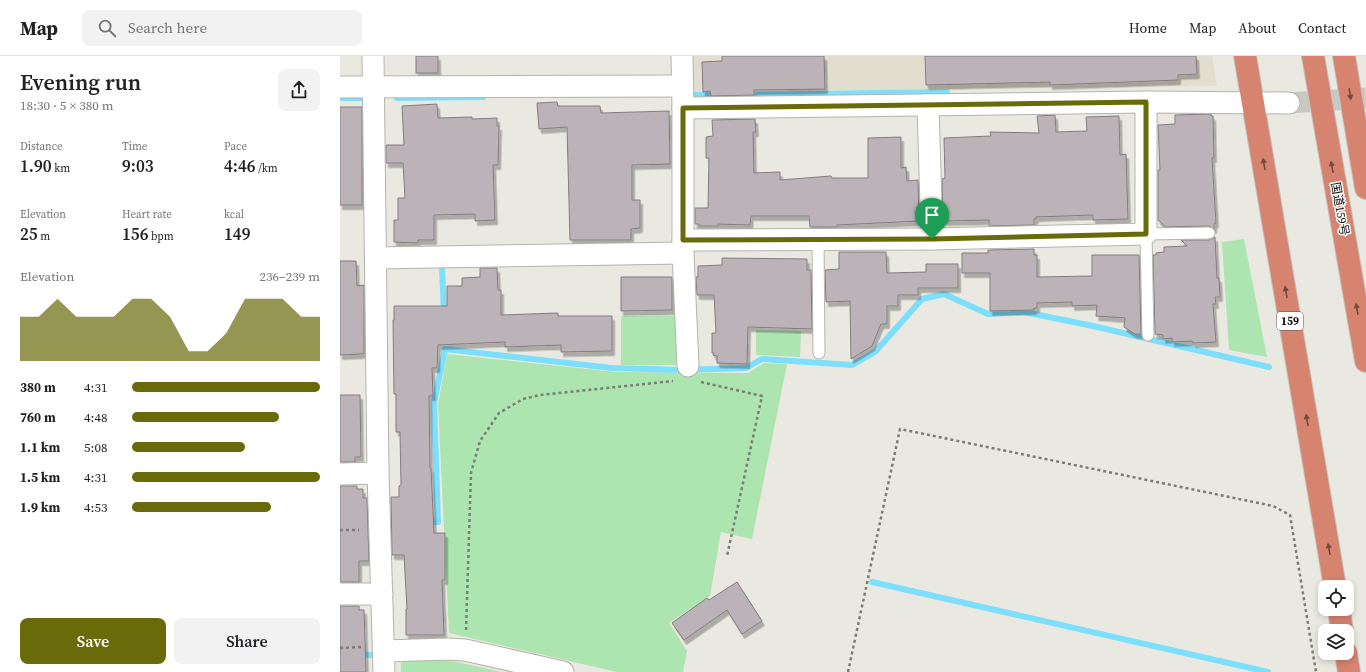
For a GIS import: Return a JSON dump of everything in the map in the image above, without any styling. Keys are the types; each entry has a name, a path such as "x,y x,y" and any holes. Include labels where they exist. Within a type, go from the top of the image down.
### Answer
{"highway":[{"name":"159","path":"1245,56 1334,580"},
{"name":"国道159号","path":"1313,56 1366,361"},
{"path":"1344,56 1366,188"},
{"path":"1347,660 1349,672"}],"street":[{"path":"373,56 378,473 384,672"},
{"path":"682,56 683,247 688,373"},
{"path":"340,87 682,86"},
{"path":"376,258 683,247 818,240 1146,234 1146,102"},
{"path":"683,108 1146,102 1289,103"},
{"path":"928,105 932,239"},
{"path":"340,474 378,473"},
{"path":"340,594 382,594"},
{"path":"384,651 448,649 465,650 563,672"}],"lane":[{"path":"1148,335 1146,234 1209,233"},
{"path":"818,240 820,353"}],"path":[{"path":"465,650 471,473 480,441 499,413 523,399 540,395 688,373 762,396 727,556"},
{"path":"848,672 900,429 1273,506 1290,515 1316,672"}],"shaded area":[{"path":"692,56 1212,56 1217,86 692,92"}],"green space":[{"path":"1244,239 1267,357 1229,350 1222,242"},
{"path":"621,316 676,316 676,365 621,365"},
{"path":"756,330 801,331 800,357 756,355"},
{"path":"447,354 616,372 748,373 764,363 787,364 752,539 721,532 710,596 669,623 687,651 683,672 617,672 449,633 438,405"},
{"path":"401,657 434,657 502,672 401,672"}],"building":[{"path":"416,56 438,56 438,73 416,73"},
{"path":"722,56 824,56 825,89 754,90 754,95 711,96 710,91 703,92 702,62 722,61"},
{"path":"925,56 1196,56 1197,74 1178,75 1178,80 1050,85 1050,82 926,85"},
{"path":"557,102 558,106 600,106 601,113 669,111 670,164 632,165 632,200 640,200 640,228 631,229 631,240 570,240 567,127 539,129 537,103"},
{"path":"437,104 438,118 497,118 497,126 499,126 498,165 493,165 495,220 475,221 475,214 434,215 434,240 418,240 418,243 394,242 394,220 398,220 398,198 405,198 403,163 386,163 386,145 404,145 402,106"},
{"path":"340,107 362,107 362,205 340,205"},
{"path":"1211,114 1211,116 1213,116 1214,158 1212,158 1216,223 1214,224 1214,229 1209,226 1166,227 1158,220 1158,170 1160,170 1158,125 1175,124 1175,115"},
{"path":"1055,115 1056,132 1087,131 1086,117 1119,116 1120,155 1126,154 1128,219 1093,220 1093,215 1036,217 1036,219 1034,219 1034,225 989,226 989,220 943,220 942,179 945,178 944,138 991,136 990,132 1039,133 1037,116"},
{"path":"755,119 756,132 753,132 754,173 780,172 780,180 831,176 832,178 868,178 868,138 901,137 901,168 906,167 907,181 918,180 919,221 837,225 837,227 810,227 809,216 751,216 750,225 718,224 718,226 700,226 699,224 695,224 695,208 708,208 709,158 706,158 706,137 713,136 712,120"},
{"path":"1215,237 1217,278 1219,278 1220,297 1215,297 1216,304 1213,304 1216,342 1172,342 1172,338 1163,339 1163,335 1155,334 1153,255 1164,252 1164,247 1187,246 1181,240 1209,240"},
{"path":"1034,249 1034,255 1037,255 1037,277 1092,276 1092,255 1139,255 1141,334 1135,334 1124,327 1125,318 1096,316 1097,305 1072,306 1072,302 1037,303 1037,308 1034,308 1034,310 990,311 990,273 962,273 962,253 988,253 988,250"},
{"path":"839,252 886,252 887,273 926,272 926,264 958,264 958,288 918,288 918,295 898,295 898,306 887,306 887,324 881,324 872,346 851,359 850,301 826,302 825,270 839,269"},
{"path":"722,258 807,259 807,270 811,270 812,329 748,327 747,364 717,363 717,356 713,355 714,353 712,353 712,333 716,333 714,295 697,295 696,277 698,277 698,266 722,265"},
{"path":"340,261 356,261 357,286 364,285 364,353 361,354 340,355"},
{"path":"480,268 497,268 498,290 501,290 501,315 558,313 558,316 612,316 612,351 561,352 561,345 505,347 505,342 438,345 437,368 432,368 433,396 429,396 430,468 434,533 445,533 445,580 442,580 444,635 406,635 407,609 404,555 392,555 391,497 399,497 399,486 401,485 400,432 396,432 396,394 394,394 394,306 447,306 447,286 462,286 462,278 480,277"},
{"path":"621,277 672,277 672,310 621,311"},
{"path":"340,395 360,395 361,457 355,457 355,462 340,462"},
{"path":"340,486 357,486 357,489 363,489 363,498 367,498 369,561 359,561 359,582 340,582"},
{"path":"737,582 762,621 742,634 727,610 684,640 672,623 707,598 709,600"},
{"path":"340,606 359,606 359,610 364,610 366,672 340,672"}],"waterway":[{"path":"747,95 947,92"},
{"path":"692,95 717,95"},
{"path":"397,98 483,97"},
{"path":"340,98 363,98"},
{"path":"442,268 444,314"},
{"path":"426,522 438,522 434,403 445,349 612,368 679,370 746,368 762,359 852,365 875,352 922,299 944,294 988,314 1024,312 1093,326 1269,367"},
{"path":"872,582 1268,672"},
{"path":"358,655 377,655"}],"tunnel":[{"path":"1289,103 1366,98"}],"route":[{"path":"1146,102 1146,234 932,239 683,240 683,108 1146,102"}]}
